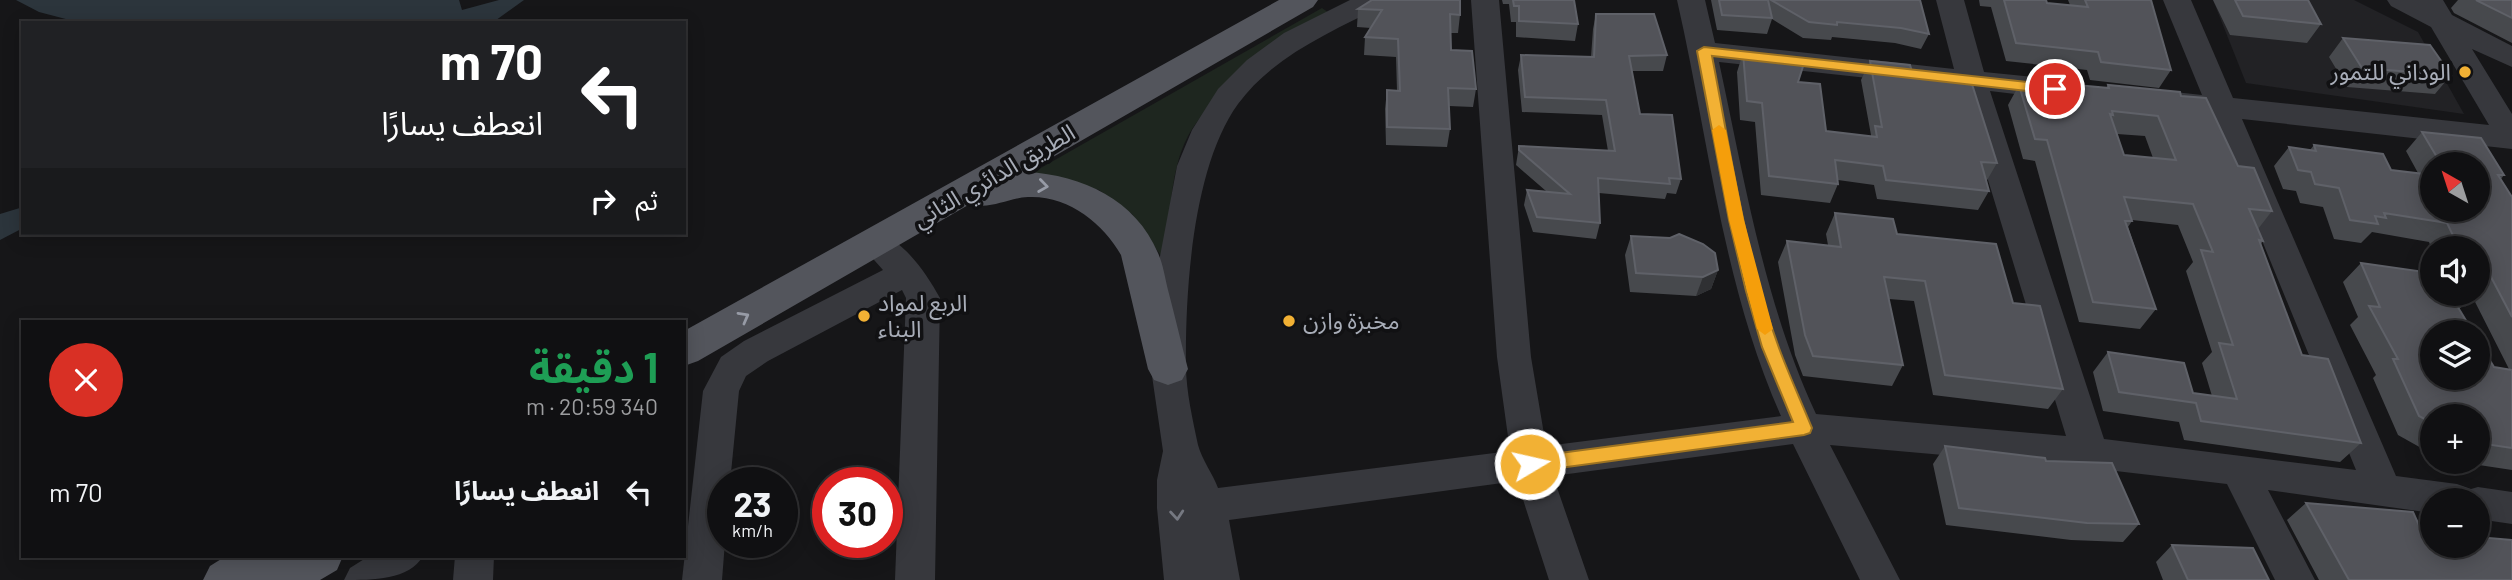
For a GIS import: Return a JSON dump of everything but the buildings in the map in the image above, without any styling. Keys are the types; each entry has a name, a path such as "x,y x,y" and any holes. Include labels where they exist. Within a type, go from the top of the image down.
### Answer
{"main road":[{"name":"الطريق الدائري الثاني","path":"686,349 909,224 1225,32 1262,0"},
{"name":"الطريق الدائري الثاني","path":"686,323 1225,32 1302,0"},
{"path":"909,224 985,194 1014,186 1040,185 1082,197 1107,211 1125,229 1140,254 1168,369"},
{"path":"226,580 264,558"},
{"path":"280,580 318,558"}],"street":[{"path":"1184,580 1176,508 1176,480 1181,451 1168,369 1174,267 1192,166 1207,130 1228,96 1257,67 1294,39 1372,0"},
{"path":"1485,0 1514,357 1530,464 1569,580"},
{"path":"1691,0 1704,51 1737,220 1770,347 1804,428 1880,580"},
{"path":"1950,0 1972,81 2090,453"},
{"path":"2177,0 2383,490"},
{"path":"2401,0 2435,10 2512,58"},
{"path":"2435,10 2512,139"},
{"path":"1704,51 2097,94"},
{"path":"2138,98 2512,139"},
{"path":"875,243 906,273 923,298 915,580"},
{"path":"702,580 721,391 733,367 756,351 906,273"},
{"path":"1208,506 1804,428 2090,453 2420,495"},
{"path":"1181,451 1199,481 1208,506 1220,580"},
{"path":"2239,470 2295,580"},
{"path":"2490,505 2512,508"},
{"path":"364,580 401,558"},
{"path":"473,580 475,558"}],"shaded area":[{"path":"16,0 459,0 462,10 499,0 524,0 495,21 73,21 39,12"},
{"path":"2213,0 2354,0 2418,32 2464,114 2246,83"},
{"path":"1322,8 1329,13 1233,85 1200,118 1188,136 1174,181 1166,263 1132,214 1099,190 1032,173"},
{"path":"21,208 21,229 0,240 0,214"}],"slow traffic":[{"path":"1719,130 1737,220 1765,329"}],"place":[{"name":"الوداني للتمور","path":"2465,72"},
{"name":"الربع لمواد البناء","path":"864,316"},
{"name":"مخبزة وازن","path":"1289,321"}],"route":[{"path":"1530,464 1804,428 1770,347 1754,291 1737,220 1704,51 2055,89"}]}
